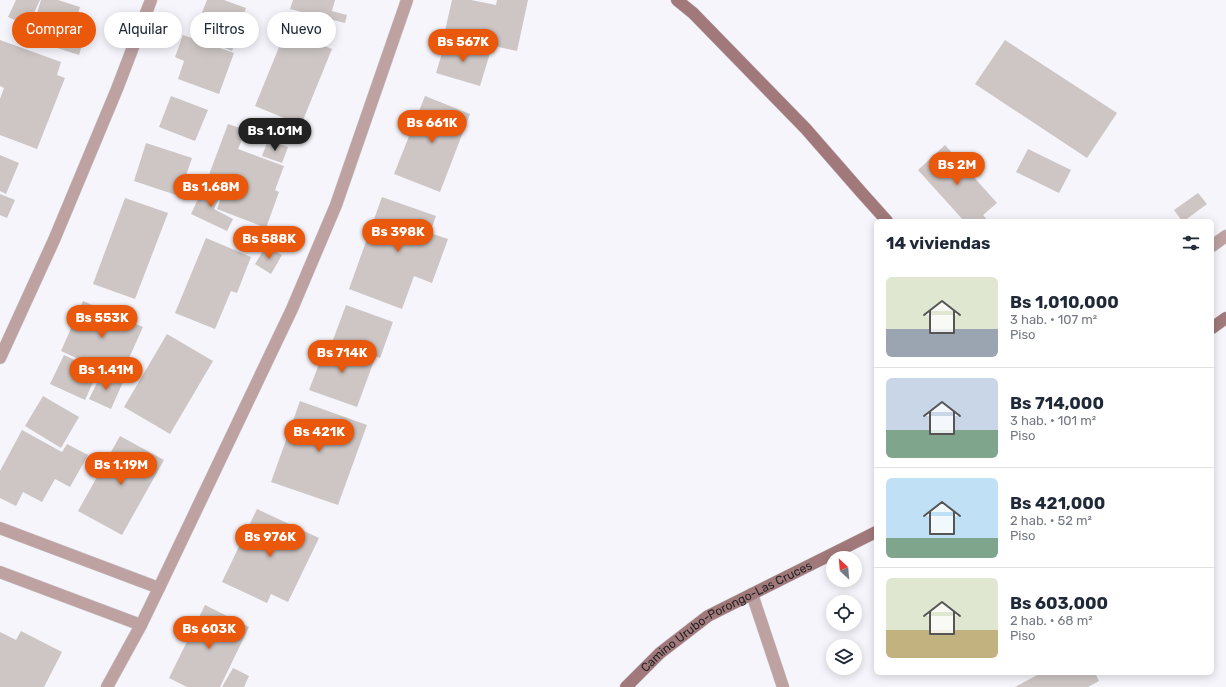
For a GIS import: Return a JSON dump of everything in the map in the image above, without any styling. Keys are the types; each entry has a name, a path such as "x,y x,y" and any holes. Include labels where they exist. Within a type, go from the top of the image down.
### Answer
{"main road":[{"path":"677,0 693,13 806,129 885,219"},
{"path":"1214,327 1226,318"},
{"name":"Camino Urubo-Porongo-Las Cruces","path":"626,687 660,653 708,616 874,533"}],"street":[{"path":"0,358 54,240 117,89 150,0"},
{"path":"107,687 141,625 292,309 336,205 407,0"},
{"path":"1214,245 1226,236"},
{"path":"0,528 159,588"},
{"path":"0,572 141,625"},
{"path":"752,594 783,687"}],"building":[{"path":"16,0 40,0 34,12 12,12 12,19 8,17"},
{"path":"41,0 58,0 80,7 79,12 37,12"},
{"path":"207,0 224,0 246,8 245,12 202,12"},
{"path":"293,0 335,0 332,11 336,12 302,12 290,9"},
{"path":"452,0 471,0 496,5 497,0 528,0 517,51 444,35"},
{"path":"336,12 347,15 345,23 336,21"},
{"path":"183,35 190,37 190,48 220,48 234,53 219,94 178,79 184,61 175,57 178,48 182,48"},
{"path":"0,40 12,44 12,48 22,48 61,62 57,75 65,78 37,149 0,135 0,99 4,88 0,86"},
{"path":"446,40 490,53 480,86 436,73"},
{"path":"1005,40 1117,113 1087,158 975,84"},
{"path":"57,48 81,48 79,55"},
{"path":"224,48 233,48 232,51"},
{"path":"279,48 332,49 301,125 255,106"},
{"path":"171,96 208,110 195,141 159,127"},
{"path":"425,96 470,114 440,192 394,174"},
{"path":"228,124 246,130 238,149 284,166 275,190 279,192 266,228 217,209 225,187 207,180"},
{"path":"268,140 288,147 282,163 262,156"},
{"path":"146,143 192,158 179,196 134,181"},
{"path":"945,145 997,203 983,215 986,219 962,219 918,170"},
{"path":"1028,149 1071,170 1059,193 1016,172"},
{"path":"0,155 19,163 6,194 0,191"},
{"path":"206,182 223,190 214,209 233,219 227,231 191,214"},
{"path":"1198,193 1207,204 1187,219 1181,219 1174,210"},
{"path":"0,194 15,200 7,218 0,215"},
{"path":"382,197 436,216 430,233 448,239 432,283 414,276 402,309 349,289"},
{"path":"125,198 168,213 135,299 93,284"},
{"path":"206,238 251,257 237,293 231,291 215,329 175,313"},
{"path":"266,246 282,255 271,274 255,264"},
{"path":"83,301 143,327 120,378 61,351"},
{"path":"346,305 393,322 380,358 333,340"},
{"path":"167,334 213,361 170,434 124,407"},
{"path":"328,341 375,358 357,407 309,390"},
{"path":"64,355 98,371 85,400 50,384"},
{"path":"102,373 123,382 111,409 89,399"},
{"path":"43,396 79,417 61,448 25,426"},
{"path":"300,401 367,425 338,505 271,482"},
{"path":"22,430 62,452 67,444 88,455 70,487 55,479 42,502 23,492 16,506 0,498 0,471"},
{"path":"120,436 164,460 122,535 78,511"},
{"path":"257,509 319,538 288,602 271,594 267,603 222,582"},
{"path":"205,605 249,627 220,687 187,687 169,678"},
{"path":"21,631 62,652 44,687 0,687 0,632 16,640"},
{"path":"233,668 249,676 244,687 222,687"},
{"path":"1037,675 1096,675 1099,681 1088,687 1015,687"}]}
